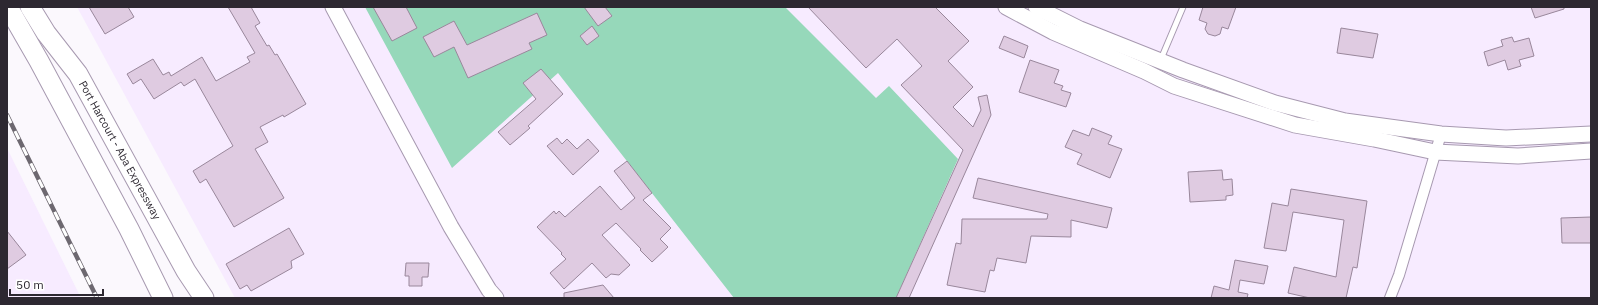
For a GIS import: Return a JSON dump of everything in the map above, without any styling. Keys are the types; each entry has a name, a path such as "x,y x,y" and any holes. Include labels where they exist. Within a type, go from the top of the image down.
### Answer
{"highway":[{"path":"8,7 39,61 129,229 163,298"},
{"name":"Port Harcourt - Aba Expressway","path":"30,7 46,33 78,74 186,271 204,298"},
{"path":"41,7 78,74"},
{"path":"7,23 39,61"}],"street":[{"path":"332,7 488,295"},
{"path":"1006,7 1053,32 1144,71 1174,86 1295,125 1374,139 1434,152 1518,156 1591,151"},
{"path":"1036,7 1080,29 1160,62 1276,103 1345,121 1441,134 1506,138 1591,134"},
{"path":"1390,298 1399,275 1434,152 1441,134"}],"lane":[{"path":"1160,62 1183,7"}],"shaded area":[{"path":"77,7 1591,7 1591,298 235,298"},
{"path":"7,148 81,298 7,298"}],"green space":[{"path":"365,7 785,7 876,98 889,86 958,159 896,298 734,298 558,73 452,168"}],"building":[{"path":"89,7 128,7 134,17 105,34"},
{"path":"228,7 251,7 260,23 255,26 267,46 269,45 275,55 277,54 306,104 284,117 283,115 260,127 268,142 255,149 284,198 234,227 206,179 200,183 193,171 233,146 195,79 184,86 181,82 154,99 141,79 133,84 127,74 153,59 163,75 169,72 171,76 202,57 216,81 250,62 247,57 255,53"},
{"path":"373,7 406,7 417,28 392,41"},
{"path":"584,7 605,7 612,16 598,26"},
{"path":"808,7 935,7 969,41 948,61 973,87 953,107 973,127 981,110 978,97 987,95 991,115 909,298 896,298 963,150 901,85 922,66 897,39 866,68"},
{"path":"1203,7 1236,7 1228,29 1222,27 1220,34 1215,36 1208,34 1205,29 1207,23 1199,20"},
{"path":"1531,7 1564,7 1564,9 1535,18"},
{"path":"537,13 547,35 529,43 532,49 468,78 454,47 434,57 423,37 454,21 467,45"},
{"path":"592,26 599,36 587,45 580,36"},
{"path":"1341,28 1378,34 1373,58 1337,53"},
{"path":"1004,36 1028,46 1024,58 999,48"},
{"path":"1512,37 1514,42 1529,38 1534,56 1519,60 1521,66 1508,70 1505,60 1488,66 1484,52 1503,46 1501,40"},
{"path":"1030,60 1059,70 1054,83 1063,86 1061,90 1071,93 1066,107 1019,92"},
{"path":"541,69 563,94 528,126 530,128 510,145 498,132 536,99 523,83"},
{"path":"1092,128 1112,136 1108,144 1122,149 1110,178 1077,164 1082,154 1065,147 1073,130 1089,136"},
{"path":"557,138 562,144 567,139 577,149 588,139 599,151 573,175 547,146"},
{"path":"627,161 652,193 643,200 671,228 660,239 668,247 652,262 616,223 602,235 630,265 619,275 611,274 606,278 592,263 564,289 550,273 566,259 537,227 554,211 556,214 559,211 565,217 600,186 621,210 635,198 614,171"},
{"path":"1222,170 1223,180 1232,179 1233,195 1226,196 1226,200 1190,202 1188,172"},
{"path":"978,178 1112,208 1107,228 1071,220 1071,237 1031,236 1026,263 997,258 994,271 990,270 985,292 947,285 956,243 961,244 962,219 1047,219 1048,214 973,198"},
{"path":"1291,189 1367,201 1357,268 1353,267 1346,298 1310,298 1288,293 1294,267 1336,277 1344,220 1293,212 1286,251 1264,248 1272,203 1288,206"},
{"path":"1591,217 1591,243 1562,243 1561,218"},
{"path":"289,228 304,254 291,261 292,268 251,291 247,285 240,289 226,264"},
{"path":"7,231 26,255 7,269"},
{"path":"1235,260 1268,266 1264,284 1240,280 1238,292 1248,294 1247,298 1211,298 1214,286 1229,290"},
{"path":"406,263 429,263 428,277 422,277 422,286 409,286 409,276 405,276"},
{"path":"603,285 614,298 564,298 564,293"}],"railway":[{"path":"7,115 97,298"}]}
